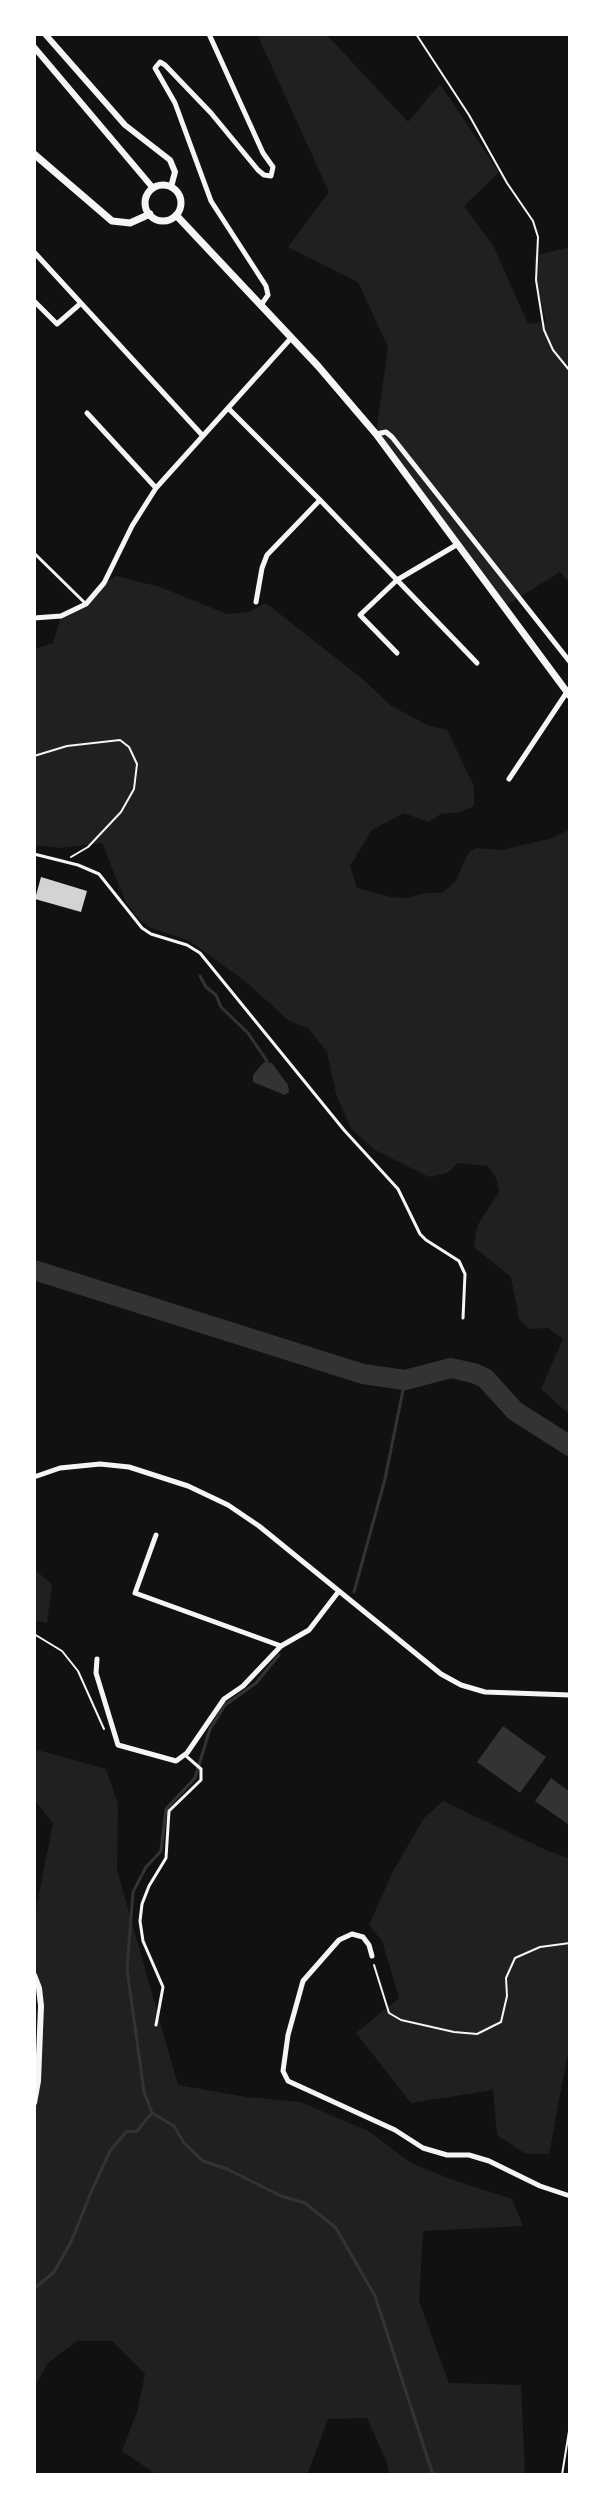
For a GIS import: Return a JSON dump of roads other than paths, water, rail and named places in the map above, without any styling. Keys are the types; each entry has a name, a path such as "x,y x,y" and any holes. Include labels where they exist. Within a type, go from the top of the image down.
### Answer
{"main road":[{"path":"34,154 112,221 126,224 150,214 166,220 176,215 181,200 171,187 162,185 153,188 146,199 150,214"},
{"path":"176,215 292,337 376,434 568,694"}],"street":[{"path":"45,34 125,125 170,160 175,172 171,187"},
{"path":"209,34 263,153 273,167 271,176 258,170 211,113 165,65 160,62 155,68 175,103 216,211 245,250 266,286 268,295 261,305"},
{"path":"34,47 153,188"},
{"path":"34,252 203,436"},
{"path":"34,301 57,324 80,304"},
{"path":"34,618 61,616 86,604 104,583 132,526 156,488 292,337"},
{"path":"229,409 477,663"},
{"path":"87,413 156,488"},
{"path":"376,434 386,432 392,437 570,662"},
{"path":"256,602 267,555 320,500"},
{"path":"397,653 360,615 397,580 458,544"},
{"path":"509,779 568,694"},
{"path":"34,1477 60,1468 100,1464 142,1470 188,1486 244,1514 441,1674 461,1685 485,1692 570,1695"},
{"path":"156,1535 135,1593 281,1646"},
{"path":"97,1659 96,1673 118,1745 176,1761 185,1755 224,1699 243,1686 281,1646 309,1630 339,1591"},
{"path":"372,1956 363,1937 352,1934 339,1940 303,1981 288,2035 283,2071 288,2081 355,2109 423,2148 489,2161 540,2186 570,2196"},
{"path":"34,1975 41,2006 38,2081 34,2103"}],"lane":[{"path":"34,553 86,604"},
{"path":"34,854 99,874 142,928 151,934 187,945 205,959 344,1130 398,1189 420,1234 433,1246 459,1261 465,1274 463,1318"},
{"path":"156,2025 163,1987 143,1941 140,1921 142,1904 166,1858 169,1811 201,1780 201,1769 185,1755"}],"waterway":[{"path":"200,976 206,987 216,995 221,1007 248,1033 267,1061"},
{"path":"34,1270 363,1374 405,1380 451,1368 473,1373 485,1378 515,1411 570,1446"},
{"path":"473,1373 478,1365"},
{"path":"354,1592 385,1479 405,1380"},
{"path":"279,1655 256,1683 225,1705 210,1729 195,1778 166,1809 161,1851 146,1867 133,1892 127,1969 144,2092 152,2113 174,2126 184,2143 203,2161 227,2169 281,2196 305,2203 336,2228 375,2296 433,2475"},
{"path":"34,2289 54,2272 71,2242 110,2151 126,2132 137,2131 152,2113"}]}
